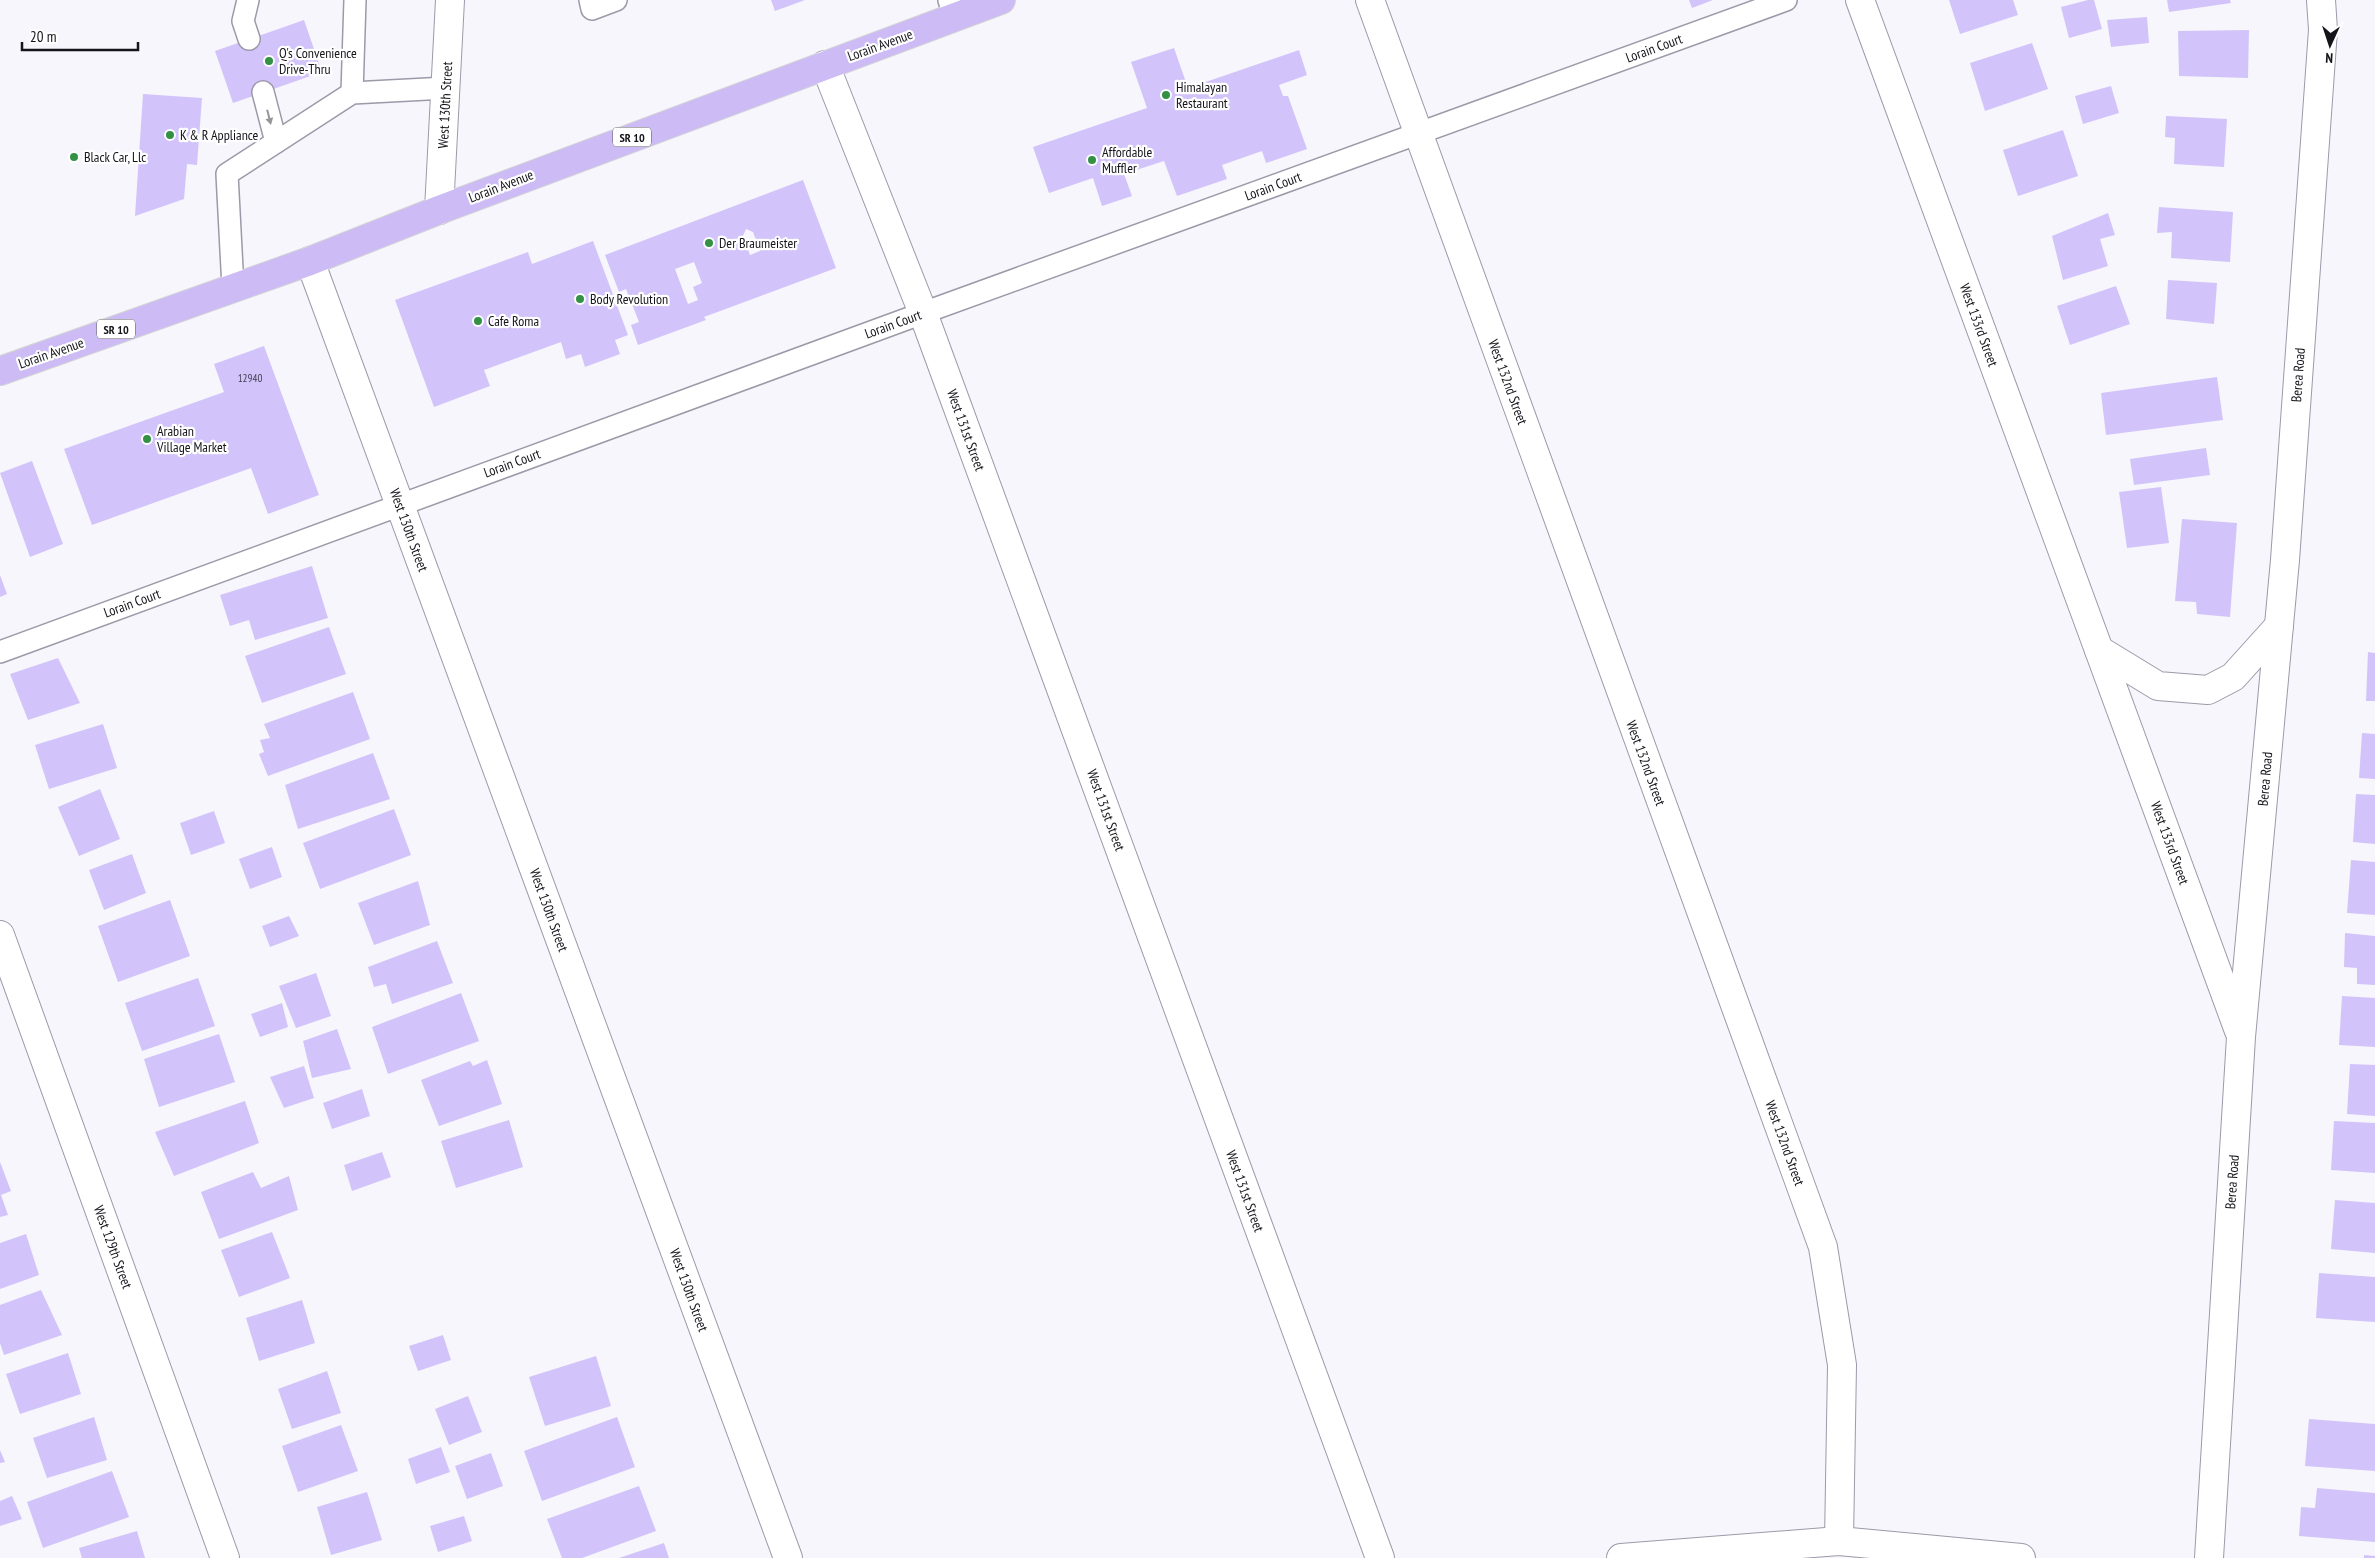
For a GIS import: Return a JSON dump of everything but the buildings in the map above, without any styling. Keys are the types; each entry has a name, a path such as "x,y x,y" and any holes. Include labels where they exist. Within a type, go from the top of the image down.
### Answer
{"main road":[{"name":"Lorain Avenue","path":"0,371 310,261 439,210 825,65 951,9 1001,0"}],"street":[{"name":"West 130th Street","path":"439,210 450,0"},
{"name":"West 132nd Street","path":"1370,0 1417,134 1823,1247 1842,1366 1839,1541"},
{"name":"West 133rd Street","path":"1860,0 2241,1037"},
{"name":"Berea Road","path":"2209,1558 2241,1037 2279,626 2322,40 2321,0"},
{"name":"West 131st Street","path":"825,65 923,313 1380,1558"},
{"name":"West 130th Street","path":"310,261 788,1558"},
{"path":"2099,650 2158,686 2208,690 2234,678 2279,626"},
{"name":"West 129th Street","path":"0,935 225,1558"},
{"path":"1621,1558 1839,1541 2021,1558"}],"lane":[{"path":"248,0 243,21 249,39"},
{"path":"352,93 355,0"},
{"path":"590,0 592,9 616,0"},
{"name":"Lorain Court","path":"0,652 923,313 1786,0"},
{"path":"233,288 227,174 352,93 446,88"},
{"path":"263,92 276,142"}],"place":[{"name":"Q's Convenience Drive-Thru","path":"269,61"},
{"name":"Himalayan Restaurant","path":"1166,95"},
{"name":"K & R Appliance","path":"170,135"},
{"name":"Black Car, Llc","path":"74,157"},
{"name":"Affordable Muffler","path":"1092,160"},
{"name":"Der Braumeister","path":"709,243"},
{"name":"Body Revolution","path":"580,299"},
{"name":"Cafe Roma","path":"478,321"},
{"name":"Arabian Village Market","path":"147,439"}]}
